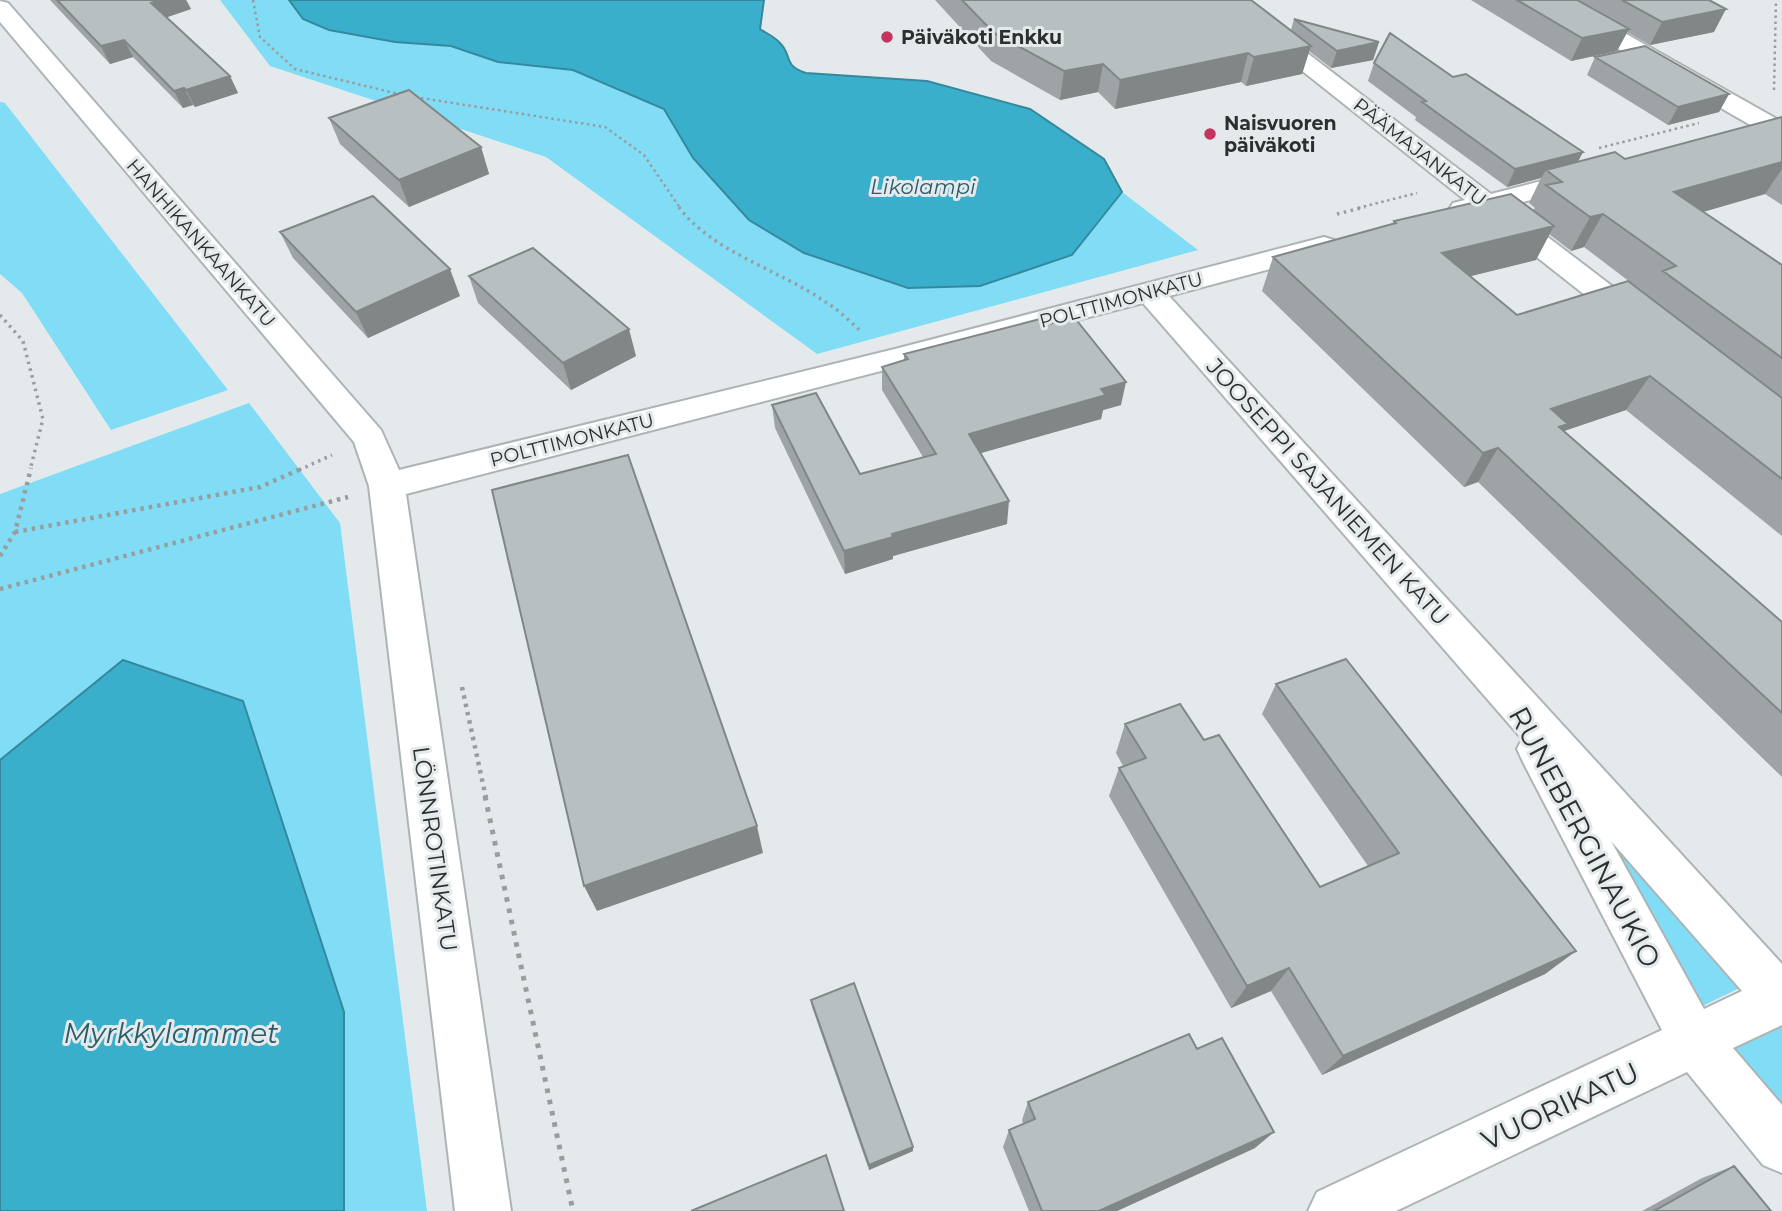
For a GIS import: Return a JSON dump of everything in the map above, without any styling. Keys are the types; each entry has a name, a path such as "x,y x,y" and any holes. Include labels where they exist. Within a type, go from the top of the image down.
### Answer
{"street":[{"name":"PÄÄMAJANKATU","path":"1224,0 1665,342"},
{"path":"1550,0 1778,130"},
{"name":"HANHIKANKAANKATU","path":"0,8 369,438 387,486"},
{"path":"1734,138 1778,130"},
{"path":"1436,216 1486,203 1597,161"},
{"name":"POLTTIMONKATU","path":"387,486 895,359 1346,240"},
{"name":"JOOSEPPI SAJANIEMEN KATU","path":"1150,293 1507,692"},
{"name":"LÖNNROTINKATU","path":"387,486 483,1211"},
{"name":"RUNEBERGINAUKIO","path":"1507,692 1781,998"},
{"name":"RUNEBERGINAUKIO","path":"1507,692 1694,1041 1782,1146"},
{"name":"VUORIKATU","path":"1336,1211 1781,998"}],"path":[{"path":"253,0 260,37 295,69 348,84 440,102 605,127 644,155 688,220 726,246 825,301 895,359"},
{"path":"1776,0 1778,130"},
{"path":"1597,161 1731,116 1729,111 1739,108"},
{"path":"0,315 23,341 43,419 15,532 0,556"},
{"path":"15,532 260,487 369,438"},
{"path":"0,589 387,486"},
{"path":"461,681 573,1211"}],"shaded area":[{"path":"220,0 289,0 304,19 395,42 451,46 498,62 573,70 664,109 693,158 749,220 804,253 908,288 1072,255 1122,192 1198,250 817,354 546,157 270,66"},
{"path":"0,102 5,103 228,390 111,430 22,293 0,274"},
{"path":"249,403 340,523 427,1211 344,1211 344,1012 123,660 0,760 0,494"},
{"path":"1561,766 1750,983 1692,1011"},
{"path":"1782,1017 1782,1126 1712,1042"}],"water":[{"name":"Likolampi","path":"289,0 764,0 760,29 780,43 791,63 799,70 806,73 927,81 1030,109 1104,159 1122,192 1072,255 980,286 908,288 804,253 749,220 693,158 664,109 573,70 498,62 451,46 395,42 329,30 303,19"},
{"name":"Myrkkylammet","path":"123,660 243,701 344,1012 344,1211 0,1211 0,760"}],"building":[{"path":"57,0 160,0 151,3 230,76 186,90 184,88 174,91 124,40 101,46"},
{"path":"962,0 1251,0 1311,46 1254,57 1248,53 1120,80 1103,64 1064,71 994,33"},
{"path":"1517,0 1577,0 1629,29 1582,38"},
{"path":"1622,0 1709,0 1726,9 1662,22"},
{"path":"1294,19 1379,42 1337,51"},
{"path":"1390,33 1453,77 1466,74 1583,152 1515,169 1422,102 1426,101 1374,63"},
{"path":"1645,46 1729,94 1678,107 1595,57"},
{"path":"409,90 481,147 399,180 329,118"},
{"path":"1782,117 1782,162 1674,192 1782,265 1782,358 1663,271 1676,266 1603,214 1590,217 1546,185 1562,182 1546,170 1615,152 1625,159"},
{"path":"1511,194 1554,226 1442,253 1517,315 1628,281 1782,398 1782,479 1650,376 1551,409 1568,424 1559,427 1782,622 1782,713 1498,448 1483,453 1273,257 1396,223 1394,221"},
{"path":"373,196 450,269 356,312 280,232"},
{"path":"533,248 629,329 563,363 469,276"},
{"path":"1074,317 1126,382 1101,389 1106,395 969,434 1009,501 892,534 893,537 844,551 772,405 816,393 860,474 936,454 882,367 908,359 904,354 1044,318 1049,324"},
{"path":"628,455 757,826 584,886 492,490"},
{"path":"1346,659 1576,951 1343,1056 1289,968 1247,986 1119,768 1146,758 1125,724 1180,704 1204,740 1219,735 1320,887 1399,853 1276,684"},
{"path":"854,983 913,1147 869,1165 811,1000"},
{"path":"1189,1034 1197,1049 1222,1038 1274,1132 1099,1211 1042,1211 1009,1130 1035,1119 1028,1102"},
{"path":"826,1155 844,1211 691,1211"},
{"path":"1734,1166 1771,1211 1654,1211"}],"place":[{"name":"Päiväkoti Enkku","path":"887,37"},
{"name":"Naisvuoren päiväkoti","path":"1210,134"}]}
